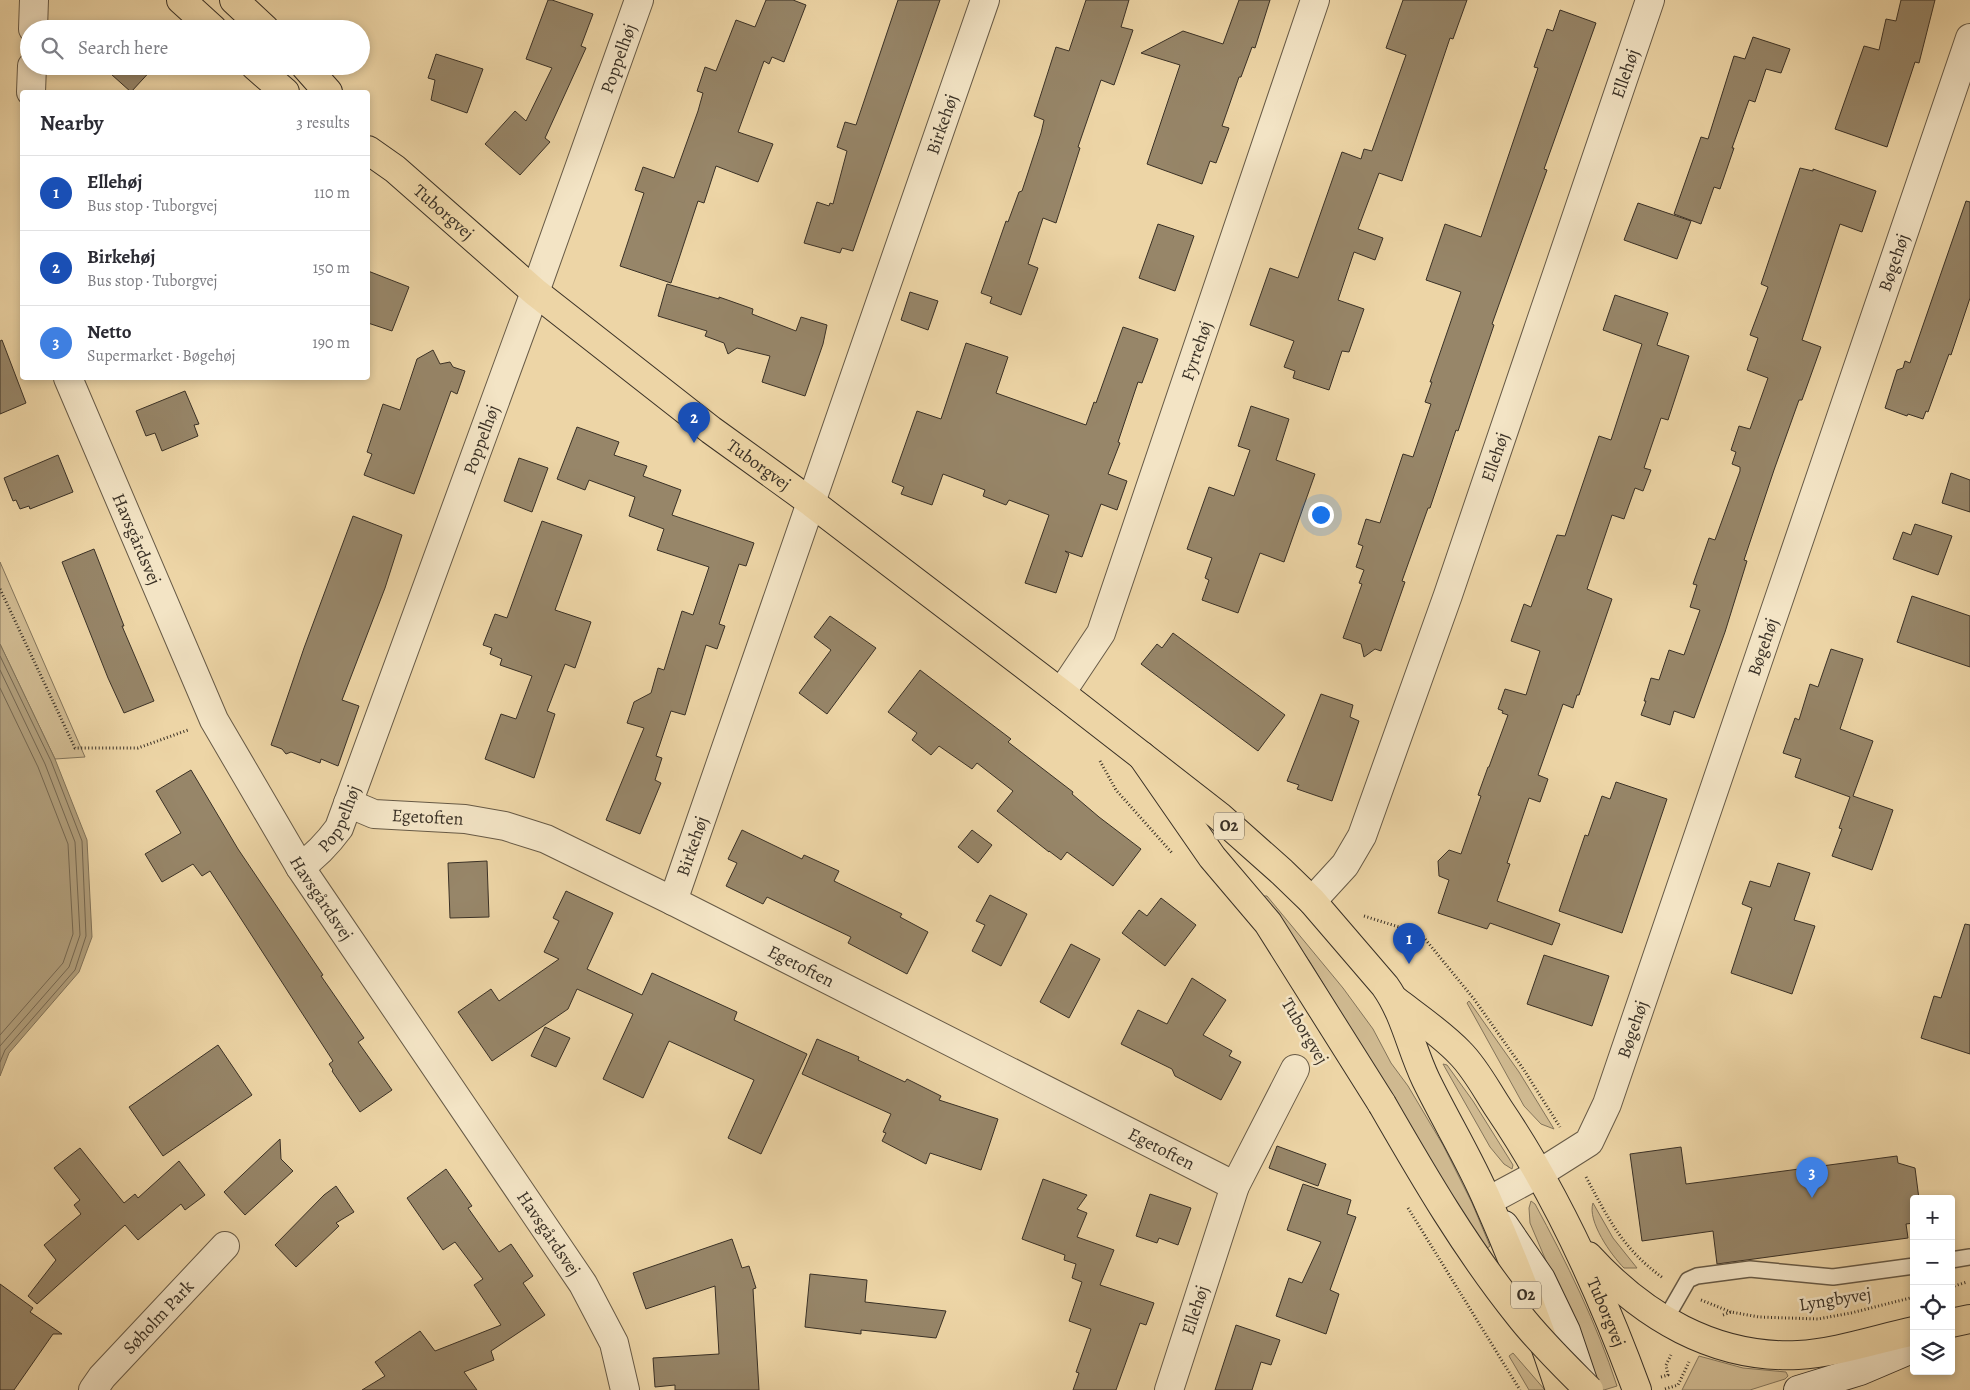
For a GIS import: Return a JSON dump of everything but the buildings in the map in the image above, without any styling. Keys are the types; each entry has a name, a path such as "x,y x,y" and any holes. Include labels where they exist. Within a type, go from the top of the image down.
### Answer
{"main road":[{"path":"181,0 203,20"},
{"path":"234,0 255,20"},
{"path":"265,75 283,90"},
{"path":"313,75 326,90"},
{"name":"Tuborgvej","path":"370,140 395,169"},
{"name":"Tuborgvej","path":"370,151 395,169 535,292 711,430 812,503 1061,693 1218,816 1312,901 1374,972 1395,1000 1461,1054 1509,1123 1540,1173 1577,1244 1614,1329 1637,1390"},
{"path":"1142,756 1212,857 1268,923 1382,1104 1421,1173 1463,1239 1519,1316 1587,1390"},
{"name":"Tuborgvej","path":"1395,1000 1425,1079 1452,1127 1488,1201 1543,1337 1560,1390"},
{"path":"1577,1244 1619,1286 1665,1320 1684,1332 1708,1342 1740,1351 1772,1355 1799,1355 1910,1332"},
{"path":"1955,1322 1970,1318"}],"street":[{"path":"33,20 34,0"},
{"name":"Poppelhøj","path":"300,867 312,859 339,828 535,292 639,0"},
{"name":"Birkehøj","path":"673,901 985,0"},
{"name":"Fyrrehøj","path":"1061,693 1101,633 1315,0"},
{"name":"Ellehøj","path":"1312,901 1345,864 1362,836 1451,587 1650,0"},
{"name":"Bøgehøj","path":"1488,1201 1540,1173 1589,1142 1607,1104 1970,38"},
{"path":"31,90 32,75"},
{"name":"Havsgårdsvej","path":"69,380 214,720 300,867 583,1284 614,1343 625,1390"},
{"name":"Egetoften","path":"348,803 374,814 465,819 505,826 546,839 673,901 1235,1186"},
{"name":"Ellehøj","path":"1169,1390 1235,1186 1295,1068"},
{"path":"1488,1201 1541,1279 1566,1331 1587,1390"},
{"name":"Søholm Park","path":"93,1390 102,1377 225,1246"},
{"path":"1955,1330 1970,1324"},
{"path":"1798,1390 1860,1371 1910,1350"}],"lane":[{"path":"1955,1259 1970,1257"},
{"path":"1665,1320 1688,1280 1697,1276 1750,1269 1833,1277 1910,1267"}],"path":[{"path":"0,589 75,748 138,748 214,720"},
{"path":"1098,758 1116,790 1174,855"},
{"path":"1406,1205 1520,1390"},
{"path":"1955,1286 1970,1281"},
{"name":"Lyngbyvej","path":"1683,1289 1731,1312 1759,1318 1818,1320 1851,1314 1910,1298"}],"shaded area":[{"path":"0,562 85,757 55,759 0,644"},
{"path":"1263,896 1267,896 1343,988 1373,1029 1391,1063 1408,1086 1443,1145 1472,1203 1490,1246 1485,1250 1310,962"},
{"path":"1469,1001 1519,1072 1554,1129 1541,1124 1524,1106 1467,1003"},
{"path":"1443,1064 1447,1065 1473,1101 1513,1165 1512,1169 1504,1164 1490,1147"},
{"path":"1531,1201 1535,1204 1547,1226 1580,1293 1600,1339 1617,1386 1596,1390 1558,1289 1530,1223 1529,1208"},
{"path":"1593,1203 1613,1238 1637,1268 1624,1268 1613,1255 1601,1237 1593,1219"},
{"path":"1513,1353 1545,1390 1529,1390 1509,1356"},
{"path":"1699,1356 1743,1368 1786,1372 1788,1376 1785,1379 1750,1390 1682,1390"}],"water":[{"path":"0,644 55,759 87,840 92,937 79,972 9,1053 0,1076"}],"place":[{"name":"Birkehøj","path":"694,443"},
{"name":"Ellehøj","path":"1409,964"},
{"name":"Netto","path":"1812,1198"}]}
